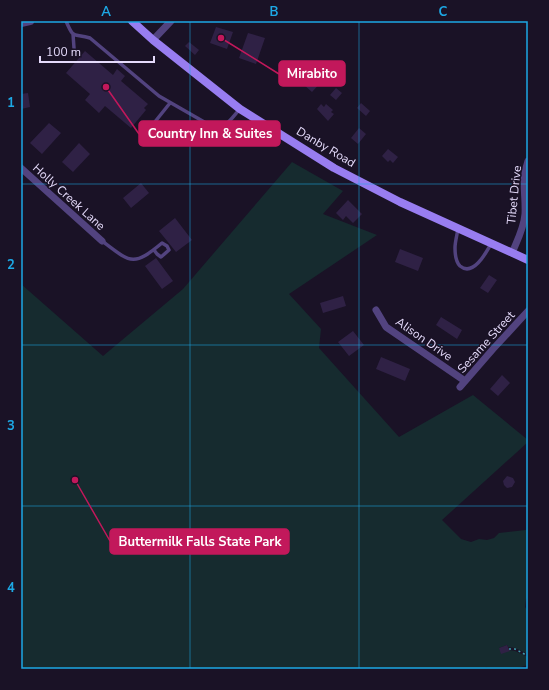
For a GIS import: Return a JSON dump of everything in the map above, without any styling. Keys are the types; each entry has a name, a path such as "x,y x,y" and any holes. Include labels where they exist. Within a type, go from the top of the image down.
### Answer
{"main road":[{"name":"Danby Road","path":"132,21 153,40 240,109 334,168 400,202 528,260"}],"street":[{"path":"21,24 30,21"},
{"path":"153,40 171,21"},
{"name":"Tibet Drive","path":"512,253 524,220 525,208 523,185 524,173 528,161"},
{"name":"Holly Creek Lane","path":"21,168 102,241"},
{"name":"Alison Drive","path":"376,310 386,327 465,381"},
{"name":"Sesame Street","path":"460,387 528,311"}],"lane":[{"path":"66,21 72,34 74,48"},
{"path":"72,34 90,38 159,96 216,128 225,126 240,109"},
{"path":"146,133 170,103"},
{"path":"458,228 455,255 461,267 466,269 471,268 478,263 492,244"},
{"path":"102,241 122,256 134,260 144,257 154,250"}],"path":[{"path":"509,649 515,649 528,656"},
{"path":"522,669 528,668"}],"green space":[{"path":"292,162 343,191 323,214 377,235 289,294 321,329 319,348 399,437 473,395 528,440 528,442 442,520 461,539 471,542 479,539 487,540 494,538 499,533 526,530 528,528 528,597 526,599 525,607 528,611 528,654 515,648 508,647 507,645 499,648 515,651 528,657 528,665 514,669 488,669 487,667 482,669 21,669 21,284 103,356 183,289"}],"building":[{"path":"216,27 233,32 227,49 210,43"},
{"path":"248,33 265,38 256,64 239,58"},
{"path":"189,42 199,50 195,55 185,46"},
{"path":"85,51 113,75 117,69 125,76 121,81 148,104 144,108 146,110 131,128 105,106 99,113 85,100 90,94 66,73"},
{"path":"295,62 306,72 309,69 322,81 312,92 287,70"},
{"path":"336,88 342,93 336,100 330,95"},
{"path":"28,93 30,107 21,109 21,94"},
{"path":"361,103 370,111 366,116 357,108"},
{"path":"321,104 324,107 326,104 333,110 331,112 334,114 328,121 317,109"},
{"path":"49,123 61,133 42,154 30,143"},
{"path":"359,128 366,134 358,144 351,138"},
{"path":"79,143 90,154 73,172 62,162"},
{"path":"388,149 398,157 393,163 390,160 388,162 382,156"},
{"path":"141,183 149,193 131,208 123,198"},
{"path":"348,200 362,214 353,223 346,216 343,220 336,213"},
{"path":"175,218 192,240 176,252 159,231"},
{"path":"400,249 423,258 418,271 395,262"},
{"path":"156,258 173,281 162,289 145,266"},
{"path":"489,275 497,280 488,293 480,288"},
{"path":"343,296 346,306 323,313 320,303"},
{"path":"441,317 462,330 457,339 436,325"},
{"path":"353,331 364,345 349,356 338,342"},
{"path":"381,357 410,369 405,381 376,369"},
{"path":"502,375 510,383 498,396 490,389"},
{"path":"507,476 513,478 515,482 512,487 507,488 504,485 503,481"},
{"path":"507,645 510,651 501,654 499,648"}],"place":[{"name":"Mirabito","path":"221,38"},
{"name":"Country Inn & Suites","path":"106,87"},
{"name":"Buttermilk Falls State Park","path":"75,480"}]}
